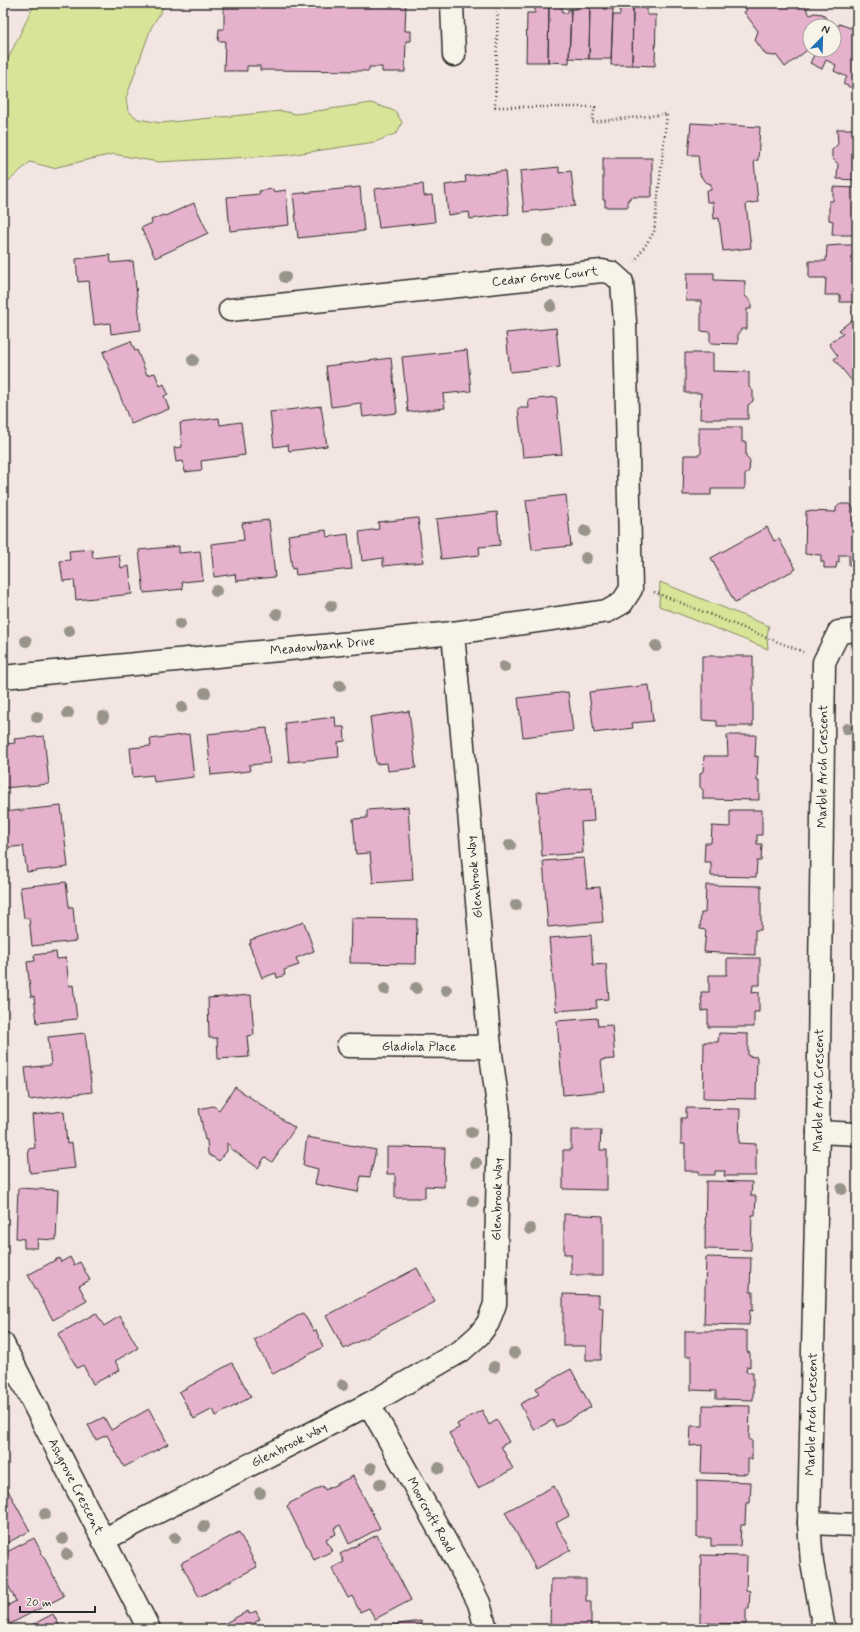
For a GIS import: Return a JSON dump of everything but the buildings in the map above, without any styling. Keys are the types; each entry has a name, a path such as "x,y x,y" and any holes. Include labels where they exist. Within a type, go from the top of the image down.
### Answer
{"street":[{"path":"452,3 454,55"},
{"name":"Cedar Grove Court","path":"230,310 602,271 612,273 622,282"},
{"path":"622,282 625,322 631,589"},
{"name":"Meadowbank Drive","path":"3,677 453,633 608,611 622,603 631,589"},
{"name":"Marble Arch Crescent","path":"824,1629 812,1563 809,1523 818,1132 824,662 839,632 857,630"},
{"name":"Glenbrook Way","path":"103,1540 369,1404 461,1351 479,1335 488,1322 495,1304 499,1113 490,1047 453,633"},
{"name":"Gladiola Place","path":"348,1046 490,1047"},
{"path":"818,1132 857,1134"},
{"name":"Ashgrove Crescent","path":"3,1344 149,1629"},
{"name":"Moorcroft Road","path":"369,1404 470,1585 479,1603 486,1629"},
{"path":"809,1523 857,1525"}],"path":[{"path":"498,3 495,107 595,107 592,122 667,114 654,232 622,282"},
{"path":"631,589 655,592 808,654 824,662"}],"green space":[{"path":"35,3 166,3 151,28 126,98 128,111 138,119 161,123 282,111 296,114 371,103 395,111 402,122 397,133 375,142 289,155 158,162 113,154 53,168 30,162 3,186 3,61 7,61"},
{"path":"660,582 769,626 767,636 768,649 659,606"}]}
